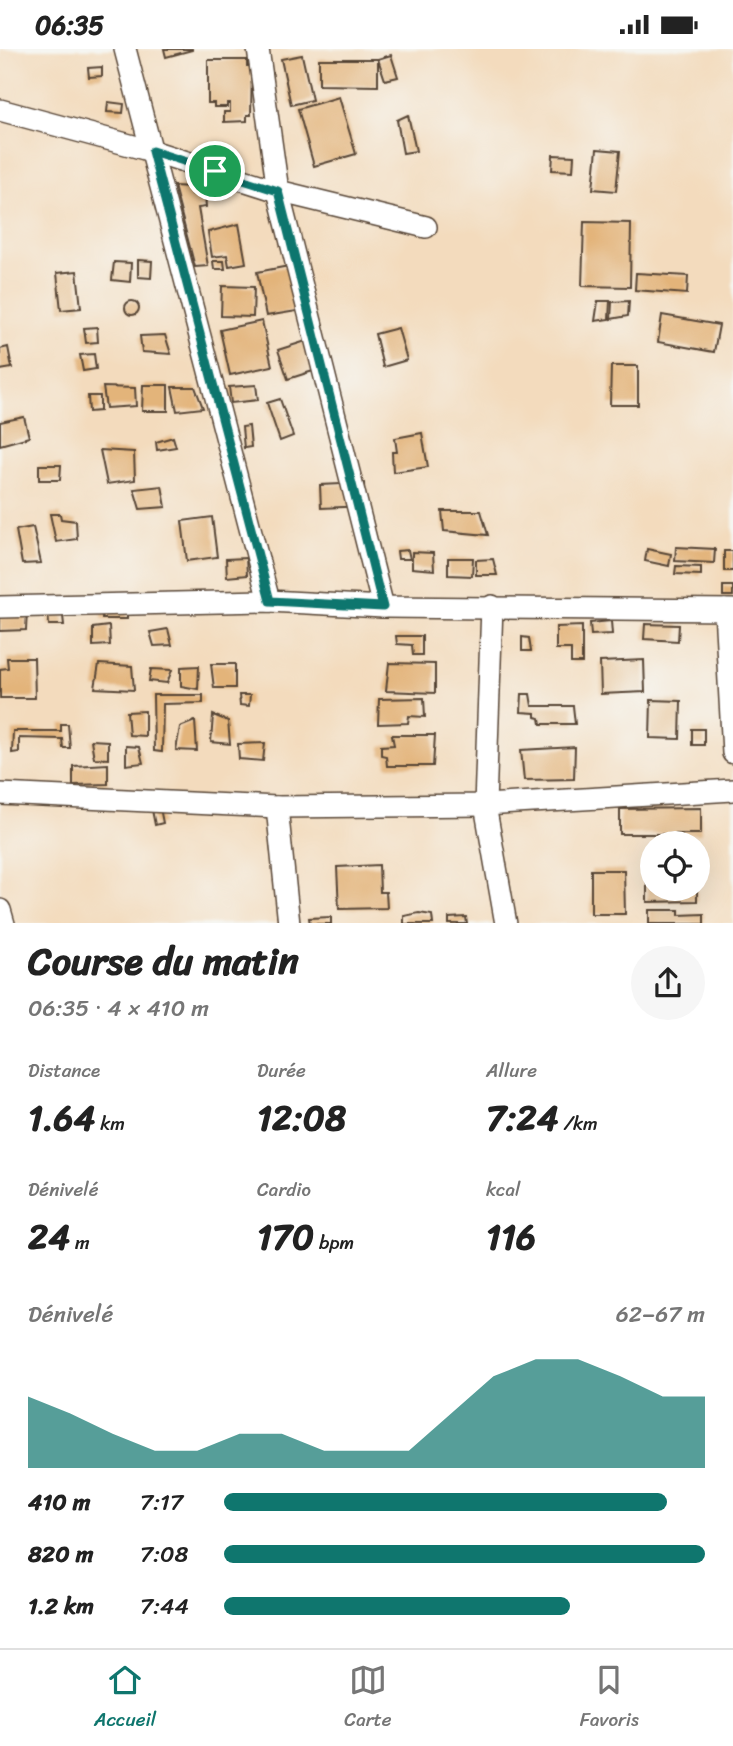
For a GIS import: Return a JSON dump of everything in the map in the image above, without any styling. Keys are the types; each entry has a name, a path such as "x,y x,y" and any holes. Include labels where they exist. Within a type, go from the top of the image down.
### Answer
{"street":[{"path":"125,49 270,601"},
{"path":"258,49 278,191 383,607"},
{"path":"0,110 152,151 278,191 426,227"},
{"path":"0,607 270,601 383,607 729,610 733,753"},
{"path":"492,606 485,805 506,923"},
{"path":"0,794 277,807 485,805 733,790"},
{"path":"277,807 289,923"},
{"path":"0,910 4,923"}],"building":[{"path":"164,49 192,49 192,50 166,57"},
{"path":"302,55 312,100 291,105 281,59"},
{"path":"391,55 398,77 385,80 378,59"},
{"path":"319,59 378,59 378,86 319,85"},
{"path":"208,60 247,60 247,66 252,66 251,115 247,115 247,121 224,122 224,112 230,112 230,103 227,103 227,107 214,107 214,103 208,103"},
{"path":"102,67 102,76 89,77 88,68"},
{"path":"339,97 356,154 314,166 298,109"},
{"path":"108,102 124,104 123,113 107,112"},
{"path":"408,115 416,151 403,153 397,120"},
{"path":"597,149 620,151 616,191 593,189"},
{"path":"553,155 574,156 573,171 552,170"},
{"path":"174,186 191,187 192,194 205,195 206,207 198,208 208,266 195,267"},
{"path":"584,222 631,223 630,287 582,286"},
{"path":"239,224 246,263 229,266 227,255 212,257 208,232"},
{"path":"138,260 152,261 151,278 138,277"},
{"path":"213,261 224,261 225,269 214,269"},
{"path":"114,262 131,263 130,282 112,280"},
{"path":"289,266 297,311 266,316 257,272"},
{"path":"77,271 81,308 61,310 57,273"},
{"path":"636,273 688,276 687,294 635,290"},
{"path":"222,286 254,287 253,317 221,316"},
{"path":"129,301 135,301 139,308 135,315 129,315 125,311 125,305"},
{"path":"598,301 610,301 609,319 595,321"},
{"path":"629,301 628,316 611,319 612,302"},
{"path":"662,315 719,325 714,352 658,342"},
{"path":"262,321 272,366 230,375 220,330"},
{"path":"97,327 98,342 86,343 84,328"},
{"path":"398,328 407,360 383,367 375,334"},
{"path":"165,335 171,354 142,352 140,336"},
{"path":"306,341 316,370 288,379 278,350"},
{"path":"8,347 12,368 0,370 0,349"},
{"path":"94,354 96,369 83,371 80,355"},
{"path":"611,366 638,366 638,405 610,405"},
{"path":"143,385 168,385 168,411 142,411"},
{"path":"256,385 258,400 231,403 229,387"},
{"path":"103,387 135,388 136,406 106,408"},
{"path":"172,387 195,387 203,408 177,411"},
{"path":"88,396 100,396 100,411 89,412"},
{"path":"280,399 293,436 280,441 267,403"},
{"path":"24,417 29,437 0,445 0,422"},
{"path":"249,426 251,447 244,448 242,427"},
{"path":"422,433 428,467 393,472 392,452 397,452 395,438"},
{"path":"173,437 176,447 157,450 156,442"},
{"path":"100,450 134,452 135,480 107,484"},
{"path":"39,465 61,465 60,480 39,480"},
{"path":"364,483 365,506 321,508 320,485"},
{"path":"162,486 166,507 140,509 134,489"},
{"path":"442,511 481,511 488,535 444,531"},
{"path":"50,514 60,514 61,519 76,521 77,539 56,542"},
{"path":"212,517 217,557 187,561 182,521"},
{"path":"33,527 41,563 22,564 16,530"},
{"path":"676,547 715,549 714,563 675,561"},
{"path":"647,549 671,554 669,566 645,561"},
{"path":"408,550 410,559 398,559 397,551"},
{"path":"724,551 733,551 733,571 724,571"},
{"path":"412,552 433,553 434,570 412,568"},
{"path":"246,558 247,575 227,577 226,559"},
{"path":"448,558 473,558 472,576 448,575"},
{"path":"493,559 497,575 476,575 476,560"},
{"path":"676,566 701,567 701,575 675,574"},
{"path":"723,586 733,586 733,596 723,596"},
{"path":"102,609 127,610 127,619 102,619"},
{"path":"27,610 26,630 0,631 0,612"},
{"path":"48,611 63,616 64,625 49,625"},
{"path":"611,621 612,634 591,635 590,623"},
{"path":"645,624 679,625 678,641 644,639"},
{"path":"109,626 110,645 93,646 93,628"},
{"path":"582,626 582,663 571,663 571,649 556,649 556,627"},
{"path":"168,629 172,645 154,646 150,632"},
{"path":"396,636 422,636 422,655 413,655 412,645 397,644"},
{"path":"522,637 529,638 531,651 522,651"},
{"path":"7,658 34,658 35,698 0,698 0,669 8,668"},
{"path":"644,660 645,692 601,694 600,662"},
{"path":"389,663 435,664 435,693 386,691"},
{"path":"99,664 132,666 134,690 95,688"},
{"path":"211,664 235,664 235,688 214,688"},
{"path":"199,666 198,689 181,686 181,667"},
{"path":"151,669 172,670 167,683 149,681"},
{"path":"522,694 530,694 532,706 573,706 575,724 541,724 535,713 521,712"},
{"path":"153,695 203,695 203,703 163,704 162,752 154,751"},
{"path":"239,695 250,695 249,706 240,705"},
{"path":"424,698 425,717 409,716 408,723 378,724 379,699"},
{"path":"651,700 681,701 680,739 650,738"},
{"path":"145,711 145,736 129,735 127,712"},
{"path":"213,715 228,721 230,744 211,742"},
{"path":"195,721 197,751 176,750 180,727"},
{"path":"61,724 68,724 70,748 63,748 62,739 19,738 19,752 12,753 13,731 61,731"},
{"path":"692,729 704,729 704,745 692,745"},
{"path":"392,735 435,735 433,766 387,766 386,756 381,755 381,746 394,745"},
{"path":"91,740 108,741 108,759 94,758"},
{"path":"265,743 263,761 239,759 238,744"},
{"path":"126,746 139,747 143,763 126,765"},
{"path":"575,747 574,779 524,780 521,750"},
{"path":"108,764 108,784 73,785 73,766"},
{"path":"160,808 163,823 155,825 152,810"},
{"path":"701,808 701,831 640,831 640,834 620,834 620,809"},
{"path":"379,865 380,892 386,892 387,908 339,909 337,867"},
{"path":"591,870 624,870 625,914 591,914"},
{"path":"649,910 679,910 679,915 704,914 704,923 649,923"},
{"path":"419,913 432,915 433,923 404,923 404,916"},
{"path":"331,917 331,923 310,923 309,918"},
{"path":"466,917 467,923 449,923 449,918"}],"route":[{"path":"152,151 215,171 278,191 383,607 270,601 152,151"}]}
